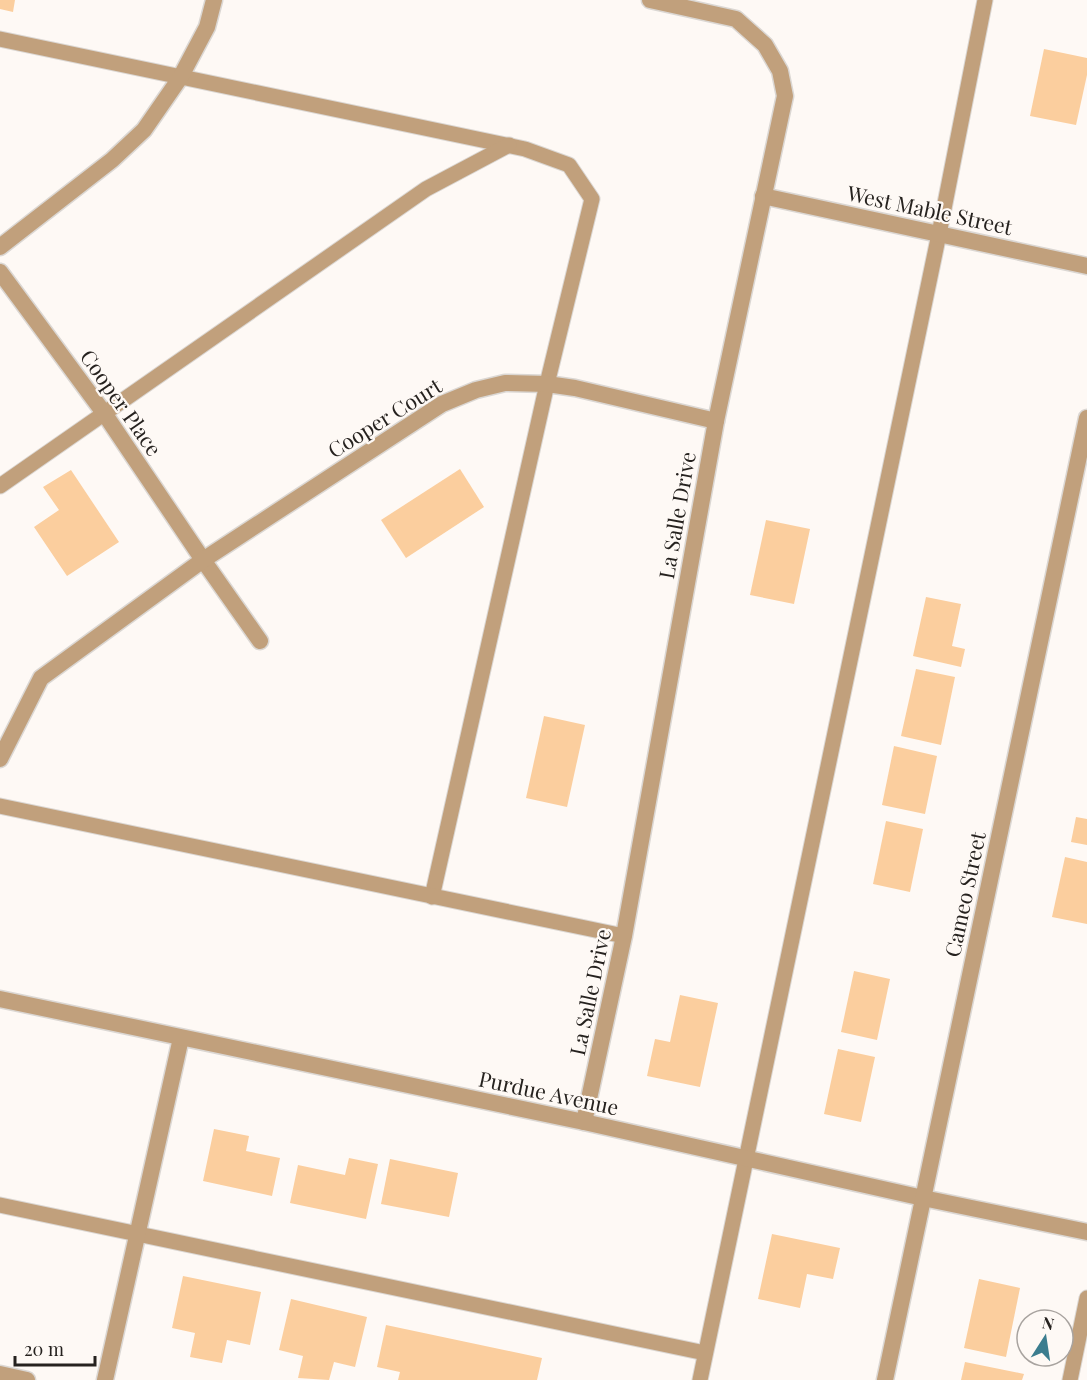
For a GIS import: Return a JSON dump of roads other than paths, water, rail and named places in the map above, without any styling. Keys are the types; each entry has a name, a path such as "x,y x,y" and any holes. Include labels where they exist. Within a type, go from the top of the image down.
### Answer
{"street":[{"path":"0,247 112,160 144,130 180,78 207,27 214,0"},
{"name":"La Salle Drive","path":"584,1122 624,936 716,421 785,96 780,71 765,45 735,19 650,0"},
{"name":"West Mable Street","path":"763,196 1087,266"},
{"name":"Cooper Place","path":"0,272 104,413 203,560"},
{"name":"Cooper Court","path":"0,759 41,678 203,560 442,404 476,390 505,383 547,384 575,388 716,421"},
{"name":"Cameo Street","path":"885,1380 1084,451 1087,418"},
{"path":"203,560 260,641"},
{"name":"Purdue Avenue","path":"0,999 584,1122 923,1198 1087,1232"},
{"path":"105,1380 181,1038"},
{"path":"0,1374 27,1380"}],"lane":[{"path":"700,1380 939,234 985,0"},
{"path":"0,39 525,148 569,165 592,199 547,384 432,897"},
{"path":"0,486 426,189 509,145"},
{"path":"0,806 624,936"},
{"path":"0,1204 705,1353"},
{"path":"1070,1380 1087,1298"}]}
